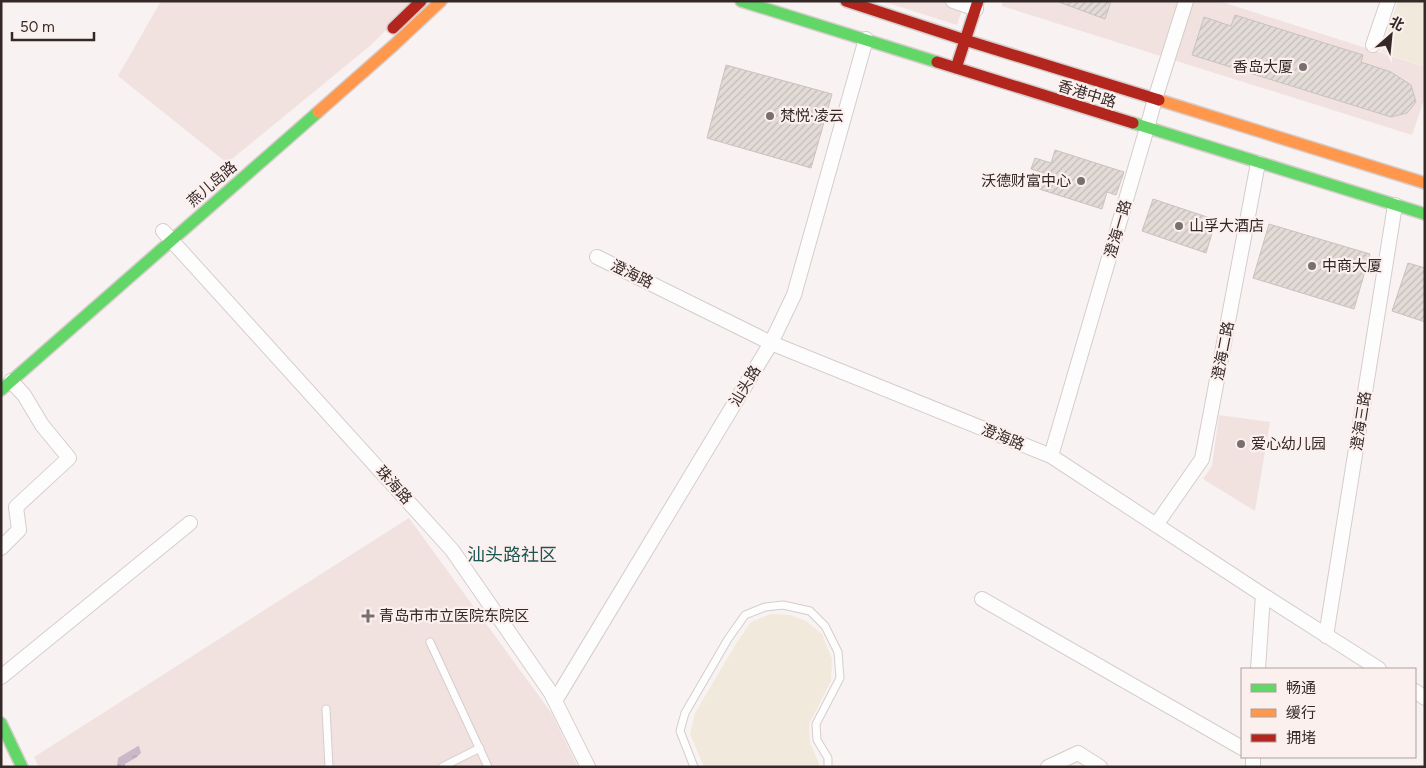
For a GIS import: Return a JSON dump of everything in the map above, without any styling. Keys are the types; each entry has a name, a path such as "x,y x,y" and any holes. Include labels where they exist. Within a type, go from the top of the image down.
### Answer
{"main road":[{"path":"383,37 421,1"},
{"name":"燕儿岛路","path":"6,385 165,233 394,45 441,1"},
{"name":"香港中路","path":"741,1 1425,214"},
{"name":"香港中路","path":"846,1 1425,184"},
{"path":"956,68 977,5"},
{"path":"1,722 22,767"},
{"path":"1,747 11,767"}],"street":[{"path":"953,1 977,5"},
{"name":"澄海一路","path":"1051,456 1155,99 1186,1"},
{"path":"1373,45 1388,1"},
{"name":"汕头路","path":"555,701 771,342 794,295 866,39"},
{"name":"澄海二路","path":"1156,525 1202,459 1258,162"},
{"name":"澄海三路","path":"1326,636 1395,205"},
{"name":"珠海路","path":"165,233 452,550 551,694 588,767"},
{"name":"澄海路","path":"598,257 771,342 1051,456 1263,596 1377,668"},
{"path":"1,548 19,530 16,507 69,458 42,426 24,396 6,385"},
{"path":"1,677 190,523"},
{"path":"1258,668 1263,596"},
{"path":"982,599 1241,747"},
{"path":"1048,767 1078,753 1100,767"}],"lane":[{"path":"694,767 680,732 685,713 728,638 746,616 765,607 783,605 810,611 825,626 838,652 840,678 816,724 818,740 828,758 828,767"},
{"path":"430,642 488,767"},
{"path":"326,709 329,767"},
{"path":"442,767 480,748"}],"shaded area":[{"path":"161,1 415,1 371,45 227,163 118,76"},
{"path":"882,1 965,1 957,25"},
{"path":"1002,1 1219,1 1425,67 1425,97 1412,135 1002,6"},
{"path":"1398,1 1425,1 1425,67 1381,52"},
{"name":"爱心幼儿园","path":"1219,415 1270,422 1255,511 1203,479 1212,466"},
{"name":"青岛市市立医院东院区","path":"409,518 552,714 578,767 39,767 34,757"},
{"path":"771,614 790,615 806,621 822,634 832,659 831,681 809,724 810,743 819,767 704,767 690,734 695,713 751,622"}],"water":[{"path":"138,746 141,753 137,757 125,764 125,767 117,767 118,758"}],"building":[{"path":"1059,1 1111,1 1105,19"},
{"name":"香岛大厦","path":"1235,15 1363,55 1361,62 1391,72 1411,85 1416,102 1407,113 1391,117 1192,55 1204,17 1231,26"},
{"name":"梵悦·凌云","path":"726,65 832,94 811,168 707,138"},
{"name":"沃德财富中心","path":"1055,150 1124,172 1116,195 1107,192 1102,209 1039,189 1044,173 1031,169 1035,158 1051,163"},
{"name":"山孚大酒店","path":"1153,199 1216,220 1206,253 1142,231"},
{"name":"中商大厦","path":"1269,224 1370,254 1354,309 1253,278"},
{"path":"1408,263 1425,268 1425,322 1392,311"}],"traffic: fast":[{"path":"741,1 937,62"},
{"path":"1,390 318,112"},
{"path":"1133,123 1425,214"},
{"path":"1,723 22,767"}],"traffic: slow":[{"path":"318,112 441,1"},
{"path":"1159,100 1425,183"}],"traffic: jam":[{"path":"393,28 421,1"},
{"path":"846,1 1159,100"},
{"path":"956,68 978,1"},
{"path":"937,62 1133,123"}],"place":[{"name":"香岛大厦","path":"1303,67"},
{"name":"梵悦·凌云","path":"770,116"},
{"name":"沃德财富中心","path":"1081,181"},
{"name":"山孚大酒店","path":"1179,226"},
{"name":"中商大厦","path":"1312,266"},
{"name":"爱心幼儿园","path":"1241,444"},
{"name":"青岛市市立医院东院区","path":"368,616"}],"district":[{"name":"汕头路社区","path":"512,555"}]}
